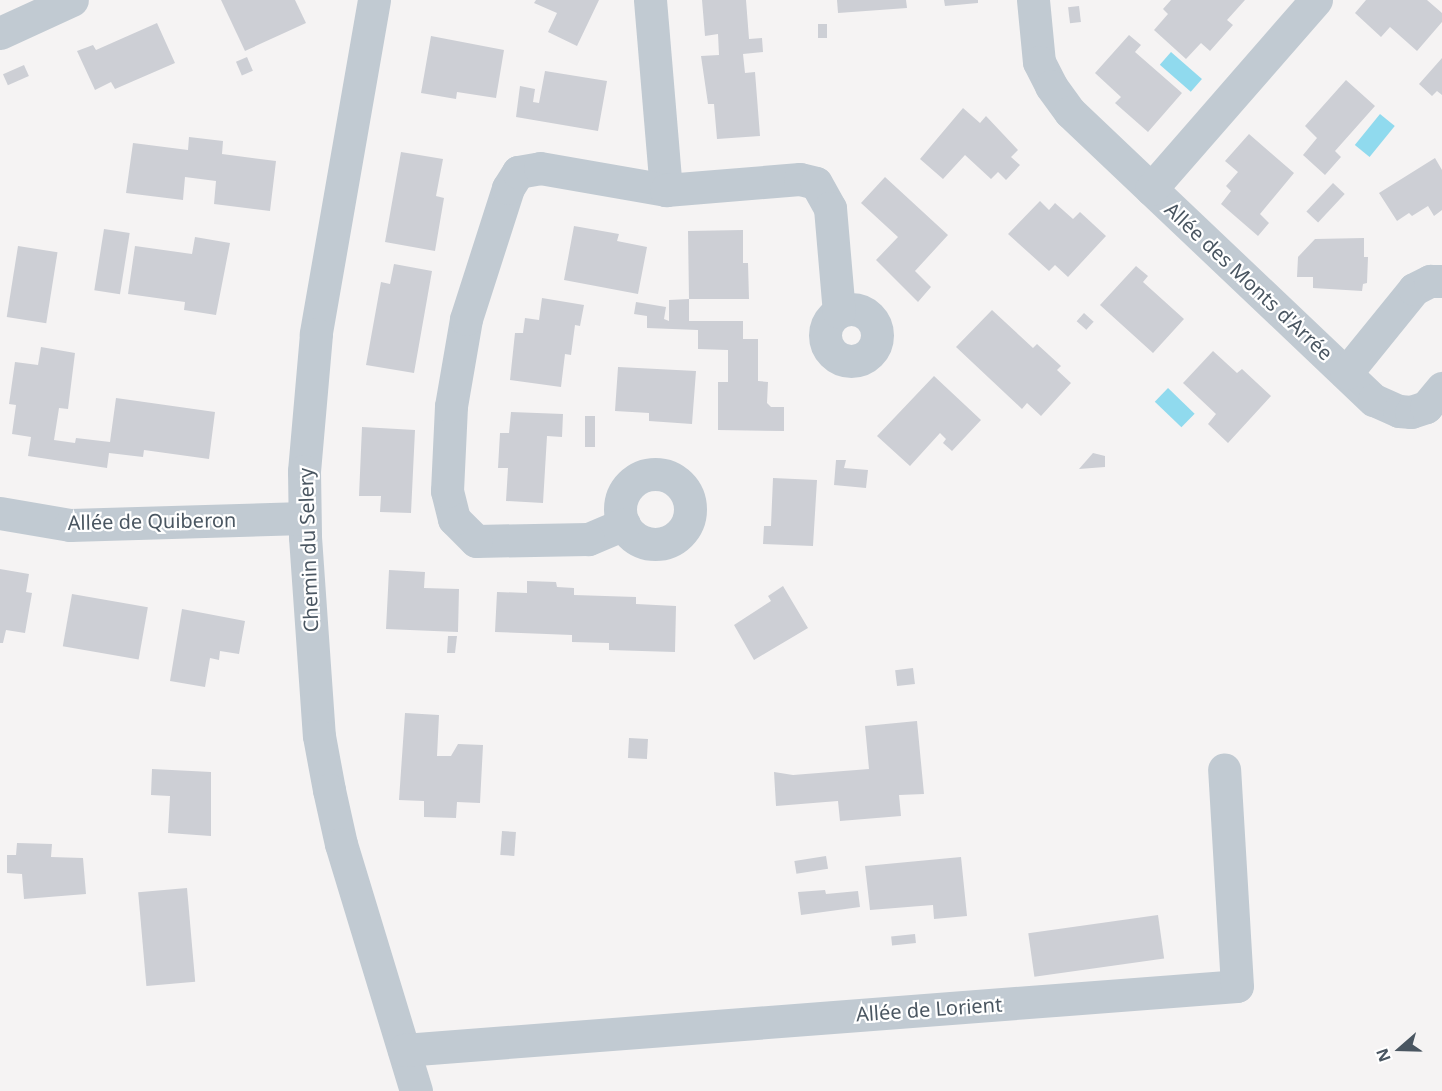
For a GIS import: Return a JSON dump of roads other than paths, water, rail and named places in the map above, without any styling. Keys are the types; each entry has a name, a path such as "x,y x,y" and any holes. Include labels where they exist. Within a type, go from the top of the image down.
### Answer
{"street":[{"path":"0,33 72,0"},
{"name":"Chemin du Selery","path":"374,0 316,334 305,439 304,519 311,652 319,736 328,790 344,855 416,1091"},
{"path":"650,0 666,190"},
{"name":"Allée des Monts d'Arrée","path":"1033,0 1036,49 1050,86 1070,112 1151,189 1374,399 1399,411 1411,412 1426,407 1442,388"},
{"name":"Allée des Monts d'Arrée","path":"1151,189 1316,0"},
{"path":"624,524 588,539 476,541 454,519 447,491 451,406 466,319 508,188 518,172 540,168 666,190 800,180 816,183 830,208 839,312"},
{"name":"Allée des Monts d'Arrée","path":"1346,373 1414,289 1430,280 1442,281"},
{"name":"Allée de Quiberon","path":"0,513 70,525 304,519"},
{"name":"Allée de Lorient","path":"404,1050 1238,986 1224,769"}],"water":[{"path":"1171,52 1202,79 1191,92 1160,65"},
{"path":"1380,114 1395,126 1370,157 1355,145"},
{"path":"1168,388 1195,414 1181,427 1155,402"}]}
